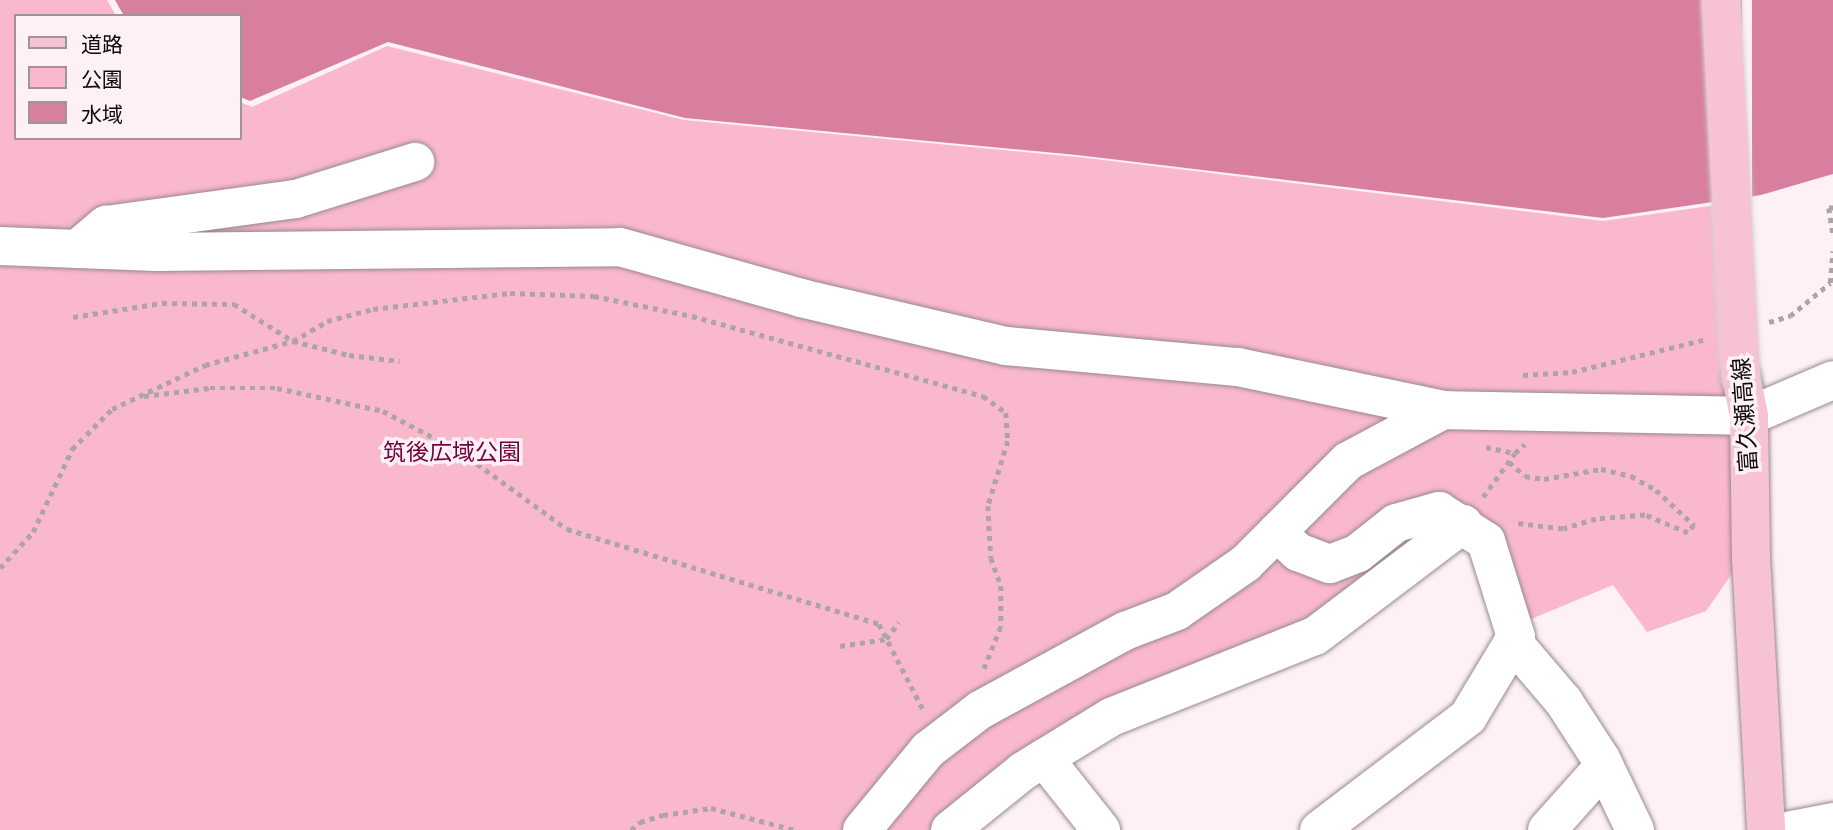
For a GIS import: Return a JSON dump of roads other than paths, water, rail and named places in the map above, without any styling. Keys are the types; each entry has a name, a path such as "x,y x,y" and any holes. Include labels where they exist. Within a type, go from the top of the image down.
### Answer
{"main road":[{"name":"富久瀬高線","path":"1721,0 1741,376 1749,416 1751,558 1766,830"}],"street":[{"path":"77,249 106,225 296,200 415,162"},
{"path":"0,246 170,252 620,247 801,298 1006,346 1237,367 1443,410 1749,416 1823,388"},
{"path":"862,830 928,750 980,710 1125,631 1177,611 1239,568 1348,461 1443,410"},
{"path":"1277,532 1298,552 1330,564 1358,554 1396,523 1451,518 1486,541 1514,640 1564,702 1604,766 1634,830"},
{"path":"950,830 959,819 1044,758 1111,716 1315,636 1451,518"},
{"path":"1319,830 1468,717 1514,640"},
{"path":"1044,758 1101,830"},
{"path":"1547,830 1604,766"},
{"path":"1791,830 1833,822"}],"water":[{"path":"115,0 1833,0 1833,174 1761,195 1603,218 1077,155 685,118 388,42 250,101 242,98 242,14 123,14"}],"park label":[{"name":"筑後広域公園","path":"452,452"}]}
